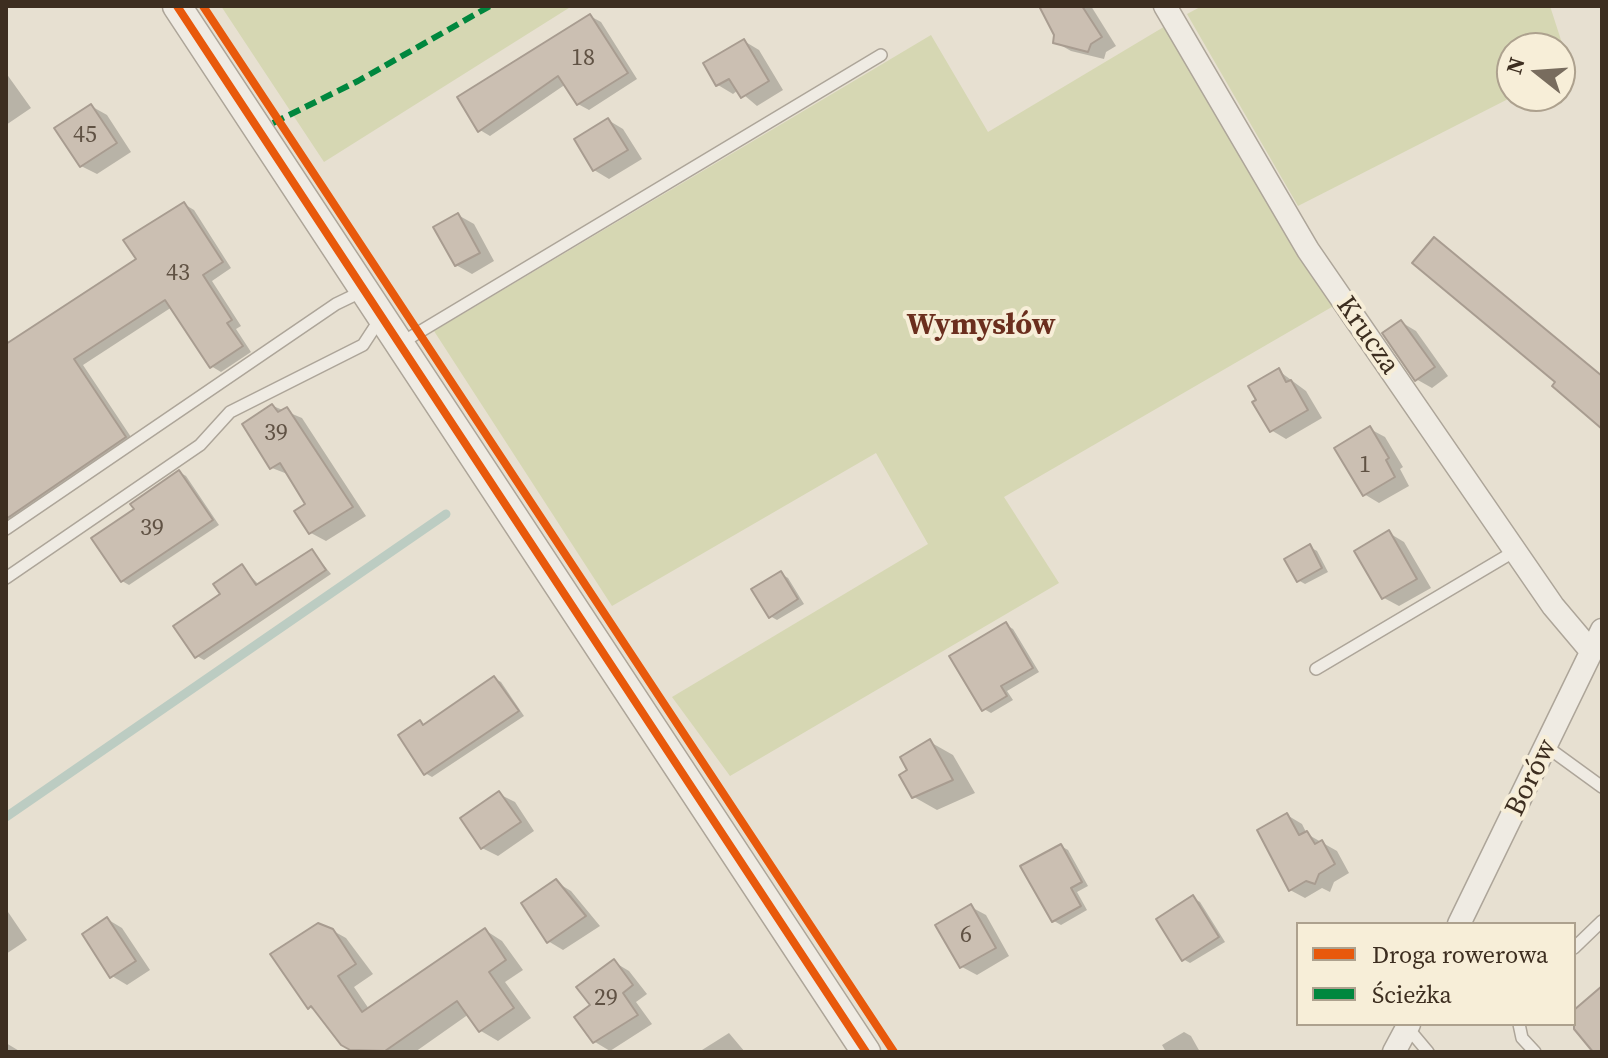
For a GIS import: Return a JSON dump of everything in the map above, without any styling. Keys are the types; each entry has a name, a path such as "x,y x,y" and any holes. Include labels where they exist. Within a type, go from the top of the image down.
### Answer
{"street":[{"path":"177,6 866,1052"},
{"name":"Krucza","path":"1165,6 1308,250 1553,606 1591,651"},
{"name":"Borów","path":"1460,922 1602,630"},
{"path":"1394,1052 1408,1026"}],"lane":[{"path":"401,343 881,55"},
{"path":"6,529 336,304 365,290"},
{"path":"6,578 200,445 230,412 363,345 382,316"},
{"path":"1316,669 1515,551"},
{"path":"1547,747 1602,787"},
{"path":"1576,946 1602,921"},
{"path":"1408,1026 1428,1052"},
{"path":"1519,1026 1522,1038 1535,1052"}],"green space":[{"path":"221,6 572,6 324,162"},
{"path":"1202,6 1550,6 1558,32 1496,32 1496,105 1298,206 1187,14"},
{"path":"1167,25 1337,304 1004,497 1059,583 730,776 672,697 928,544 876,453 612,606 434,331 931,35 988,132"}],"building":[{"path":"1039,6 1082,6 1102,37 1091,44 1088,52 1053,43 1054,35"},
{"path":"590,14 628,73 577,105 558,76 478,132 457,97"},
{"path":"744,39 769,81 741,98 729,79 716,86 703,63"},
{"path":"91,104 117,143 80,167 54,128"},
{"path":"608,118 628,150 593,171 574,139"},
{"path":"184,202 223,262 203,275 232,320 227,323 243,346 210,368 165,300 74,359 126,437 6,519 6,344 136,259 123,240"},
{"path":"458,213 480,253 455,266 433,227"},
{"path":"1434,237 1602,376 1602,429 1552,386 1555,382 1412,263"},
{"path":"1401,320 1435,367 1415,381 1382,333"},
{"path":"1279,368 1286,382 1291,380 1308,410 1270,432 1252,402 1256,400 1248,386"},
{"path":"272,404 278,412 287,407 353,507 309,534 294,511 305,504 280,463 270,469 242,424"},
{"path":"1370,426 1389,458 1386,460 1395,477 1363,496 1334,448"},
{"path":"179,470 213,520 121,582 91,538 134,509 130,504"},
{"path":"1389,530 1417,579 1382,599 1354,551"},
{"path":"1310,544 1322,568 1297,582 1284,559"},
{"path":"312,549 326,570 195,658 173,626 220,594 213,584 242,564 256,585"},
{"path":"781,571 798,599 769,618 751,589"},
{"path":"1006,622 1033,668 1001,686 1007,696 982,711 949,656"},
{"path":"494,676 519,711 424,775 398,735 420,720 423,725"},
{"path":"930,739 953,780 912,798 899,775 907,770 900,757"},
{"path":"499,791 521,822 481,849 460,818"},
{"path":"1287,813 1299,835 1307,831 1315,844 1322,840 1335,864 1319,874 1315,884 1306,881 1289,891 1257,830"},
{"path":"1061,844 1082,882 1071,888 1081,906 1052,922 1020,866"},
{"path":"556,879 586,916 547,943 521,903"},
{"path":"1193,895 1219,937 1182,961 1156,919"},
{"path":"971,904 996,948 960,968 935,925"},
{"path":"107,917 136,961 110,978 82,934"},
{"path":"318,923 333,929 356,964 338,976 362,1012 485,928 506,960 489,972 514,1008 479,1032 457,1001 385,1051 350,1050 341,1045 311,1006 308,1009 270,954"},
{"path":"614,959 633,985 623,993 638,1015 593,1043 574,1017 590,1005 576,987"},
{"path":"1602,986 1602,1052 1593,1052 1574,1029 1576,1008"}],"waterway":[{"path":"6,817 446,514"}],"marked path":[{"path":"273,123 358,81 490,6"}],"cycle path":[{"path":"177,6 866,1052"},
{"path":"203,6 894,1052"}],"district":[{"name":"Wymysłów","path":"981,326"}]}
